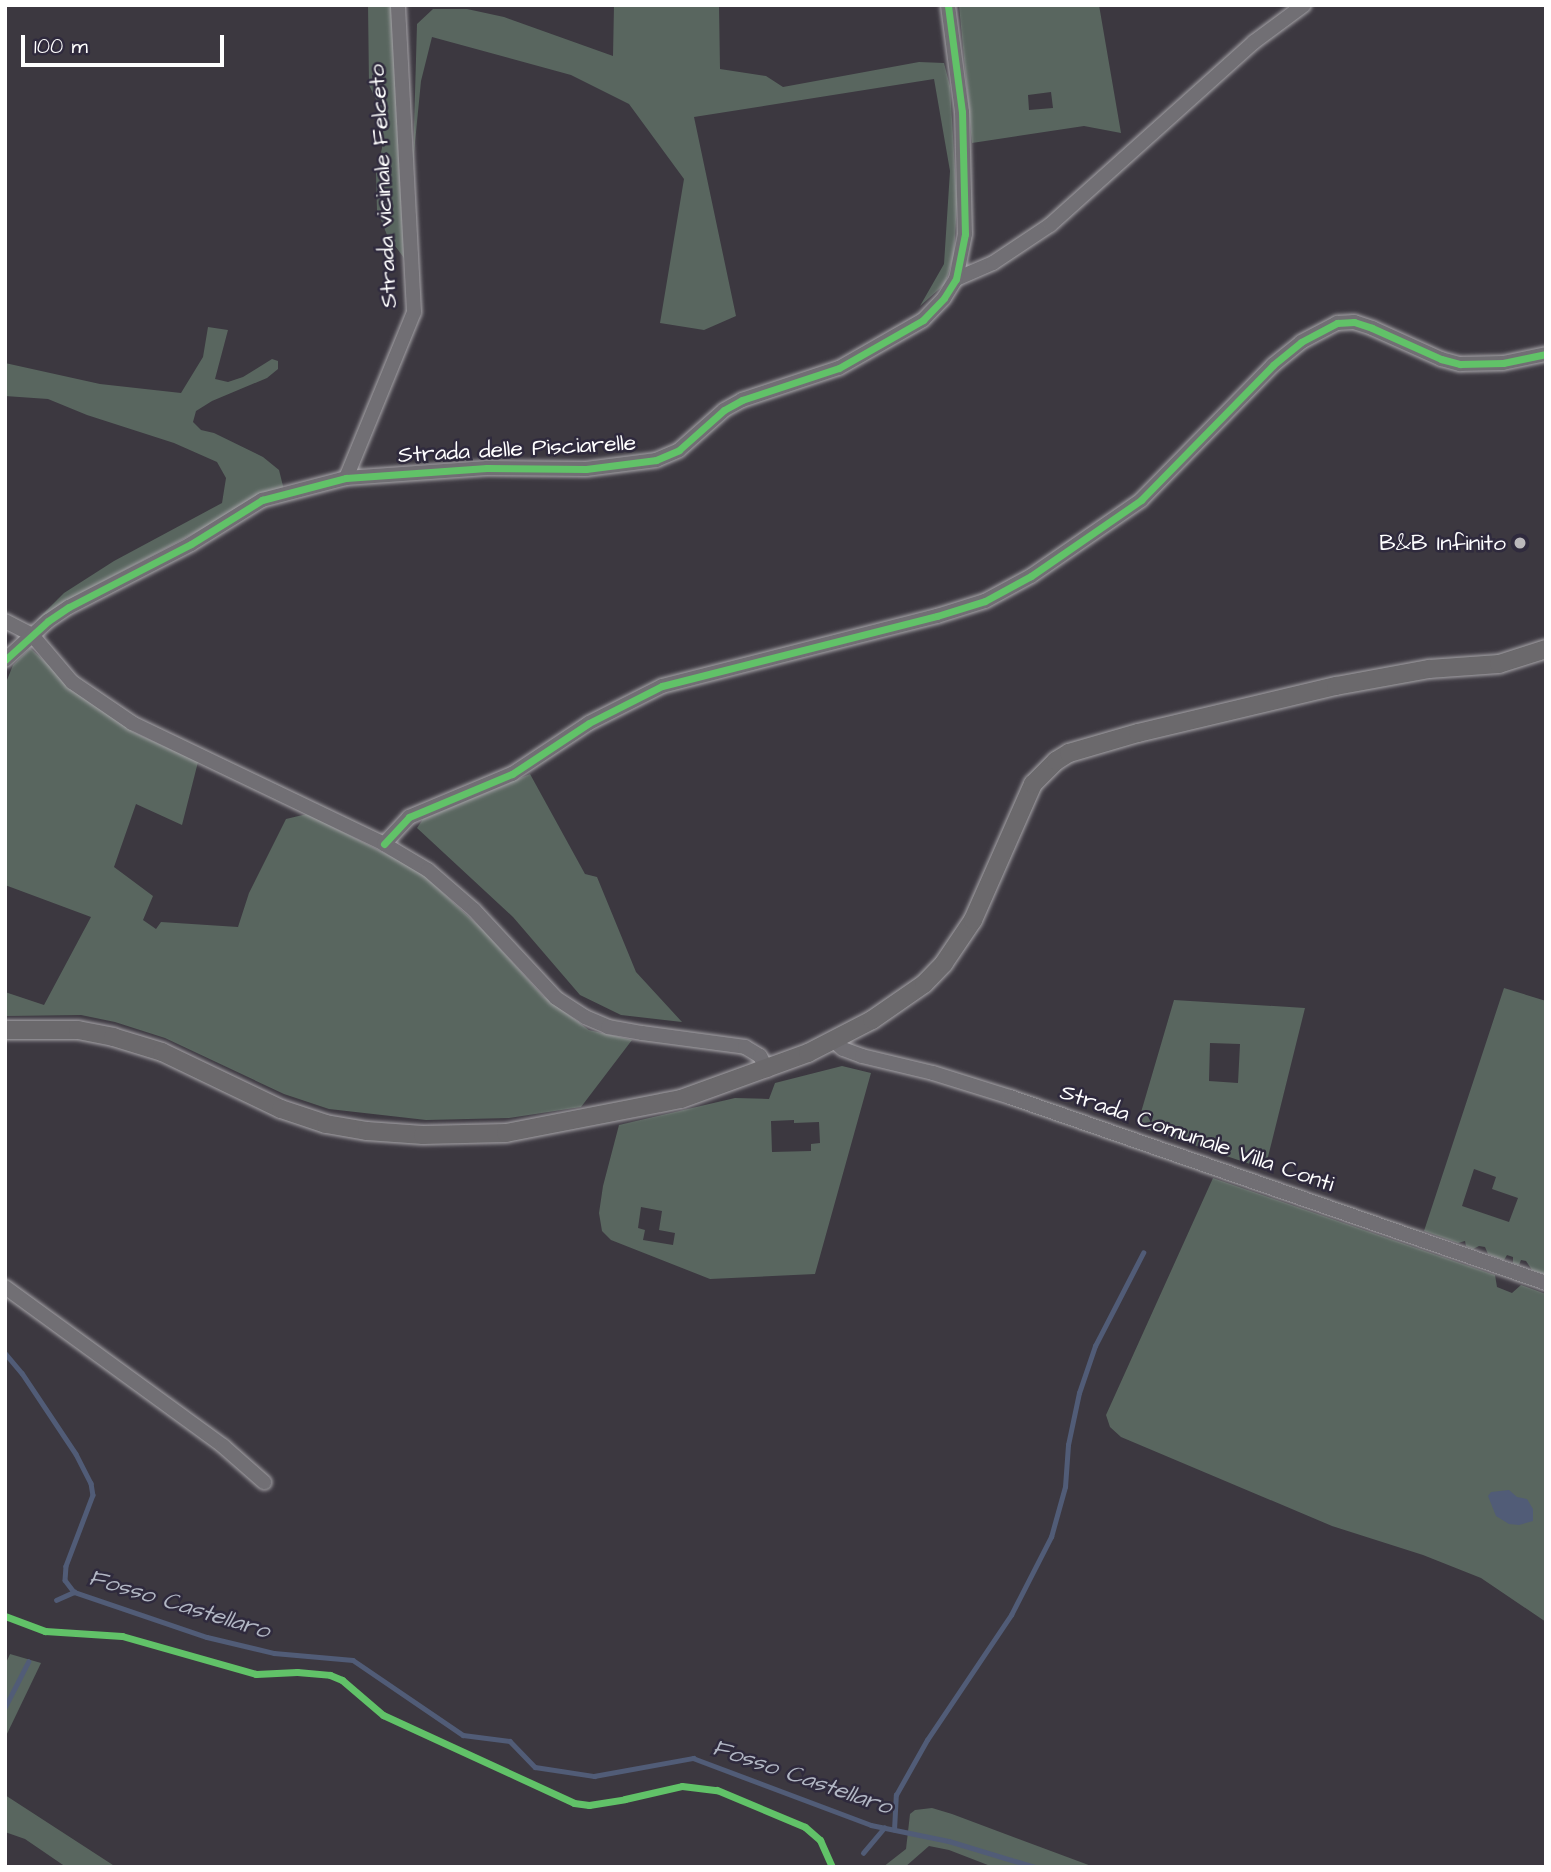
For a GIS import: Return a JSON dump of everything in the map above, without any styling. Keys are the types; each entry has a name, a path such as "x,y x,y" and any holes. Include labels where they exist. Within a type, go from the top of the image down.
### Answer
{"main road":[{"path":"5,1030 78,1030 113,1037 162,1052 281,1109 326,1124 423,1135 506,1133 692,1096 767,1070 834,1041 901,1002 944,963 973,920 1033,784 1056,761 1069,753 1151,730 1370,679 1429,669 1499,664 1546,649"}],"street":[{"name":"Strada vicinale Felceto","path":"346,478 414,312 398,5"},
{"name":"Strada delle Pisciarelle","path":"5,660 69,607 191,544 262,500 346,478 487,468 586,469 656,460 680,450 724,410 741,400 839,368 923,320 944,298 956,279 963,257 966,204 962,112 948,5"},
{"path":"956,279 993,264 1050,225 1254,42 1304,5"},
{"path":"384,844 395,830 418,812 512,774 589,723 662,686 937,616 985,601 1031,576 1141,500 1273,365 1310,337 1337,323 1354,322 1373,328 1441,359 1460,363 1503,363 1546,354"},
{"path":"5,621 33,635 72,682 132,723 384,844 437,878 474,910 556,998 585,1017 608,1027 642,1034 746,1047 760,1056 767,1070"},
{"name":"Strada Comunale Villa Conti","path":"834,1041 843,1049 862,1056 933,1073 1010,1097 1546,1283"},
{"path":"5,1287 223,1446 264,1482"}],"shaded area":[{"path":"368,5 391,5 404,258 387,235 377,210 376,174 382,148 383,114 369,85"},
{"path":"614,5 719,5 720,69 766,76 783,87 919,62 944,63 950,86 957,203 954,255 945,284 920,306 944,264 950,171 934,79 694,117 736,316 704,330 660,323 684,179 629,104 571,75 432,37 421,81 413,163 417,24 433,9 467,9 504,17 613,56"},
{"path":"959,5 1099,5 1121,133 1084,126 972,143","holes":["1051,92 1053,108 1029,110 1028,95"]},
{"path":"208,327 228,330 215,379 228,382 243,377 272,359 278,361 278,369 267,378 212,401 196,411 193,422 201,430 214,433 263,457 279,470 284,490 204,528 75,596 36,621 64,593 114,561 222,503 226,478 217,462 174,443 87,415 48,399 5,396 5,363 100,384 181,393 203,357"},
{"path":"30,648 87,700 133,732 198,762 182,825 136,804 114,867 153,896 143,920 156,929 161,922 238,927 249,893 286,819 307,814 418,870 482,929 543,996 589,1030 632,1040 581,1107 509,1118 426,1120 329,1109 284,1094 165,1038 115,1022 81,1015 5,1016 5,992 44,1005 91,917 5,885 5,685 13,665"},
{"path":"530,774 585,874 597,877 636,972 682,1022 621,1015 580,995 513,917 417,828 423,819"},
{"path":"1504,988 1546,1001 1546,1275 1532,1270 1526,1261 1521,1260 1519,1265 1513,1263 1513,1257 1507,1255 1504,1260 1488,1254 1485,1247 1473,1249 1466,1246 1465,1241 1458,1243 1424,1231","holes":["1474,1169 1496,1177 1492,1189 1518,1198 1509,1222 1462,1206"]},
{"path":"1174,1000 1305,1008 1265,1169 1137,1126","holes":["1210,1043 1240,1044 1238,1083 1209,1081"]},
{"path":"842,1066 871,1073 815,1274 710,1279 611,1240 602,1231 599,1213 603,1186 619,1125 735,1098 769,1099 775,1083","holes":["794,1120 794,1123 819,1122 820,1143 811,1144 811,1151 772,1152 771,1121","641,1207 662,1211 659,1230 675,1233 673,1245 643,1240 645,1230 638,1228"]},
{"path":"1213,1178 1495,1275 1497,1287 1512,1293 1521,1285 1546,1294 1546,1622 1481,1578 1423,1555 1332,1526 1121,1437 1110,1427 1106,1415"},
{"path":"10,1654 41,1663 5,1738 5,1665"},
{"path":"5,1795 116,1867 66,1867 25,1839 5,1832"},
{"path":"932,1808 1094,1867 993,1867 949,1850 929,1846 905,1867 883,1867 906,1849 910,1814 915,1810"}],"water":[{"path":"1509,1490 1517,1497 1527,1499 1533,1509 1533,1521 1519,1525 1509,1524 1496,1516 1488,1496 1491,1492"}],"waterway":[{"path":"894,1830 896,1795 927,1740 1011,1615 1051,1537 1065,1487 1068,1445 1079,1393 1095,1346 1143,1253"},
{"name":"Fosso Castellaro","path":"5,1353 22,1373 76,1454 91,1483 93,1495 66,1566 65,1580 74,1592 207,1637 274,1653 353,1660 463,1735 510,1741 535,1767 594,1776 693,1758 871,1825 949,1841 1035,1867"},
{"path":"56,1600 74,1592"},
{"path":"5,1707 28,1662"},
{"path":"863,1853 884,1828"}],"cycle path":[{"path":"5,660 48,621 69,607 191,544 262,500 346,478 487,468 586,469 656,460 679,450 724,410 742,400 839,368 923,320 944,298 956,279 965,234 962,112 948,5"},
{"path":"384,844 409,817 512,774 589,723 662,686 937,616 985,601 1031,576 1141,500 1273,365 1301,342 1337,323 1354,322 1441,359 1460,364 1503,363 1546,354"},
{"path":"5,1616 45,1631 122,1636 256,1674 297,1672 330,1675 342,1680 383,1715 574,1803 589,1805 682,1786 717,1790 805,1827 820,1840 832,1867"}],"place":[{"name":"B&B Infinito","path":"1520,543"}]}
